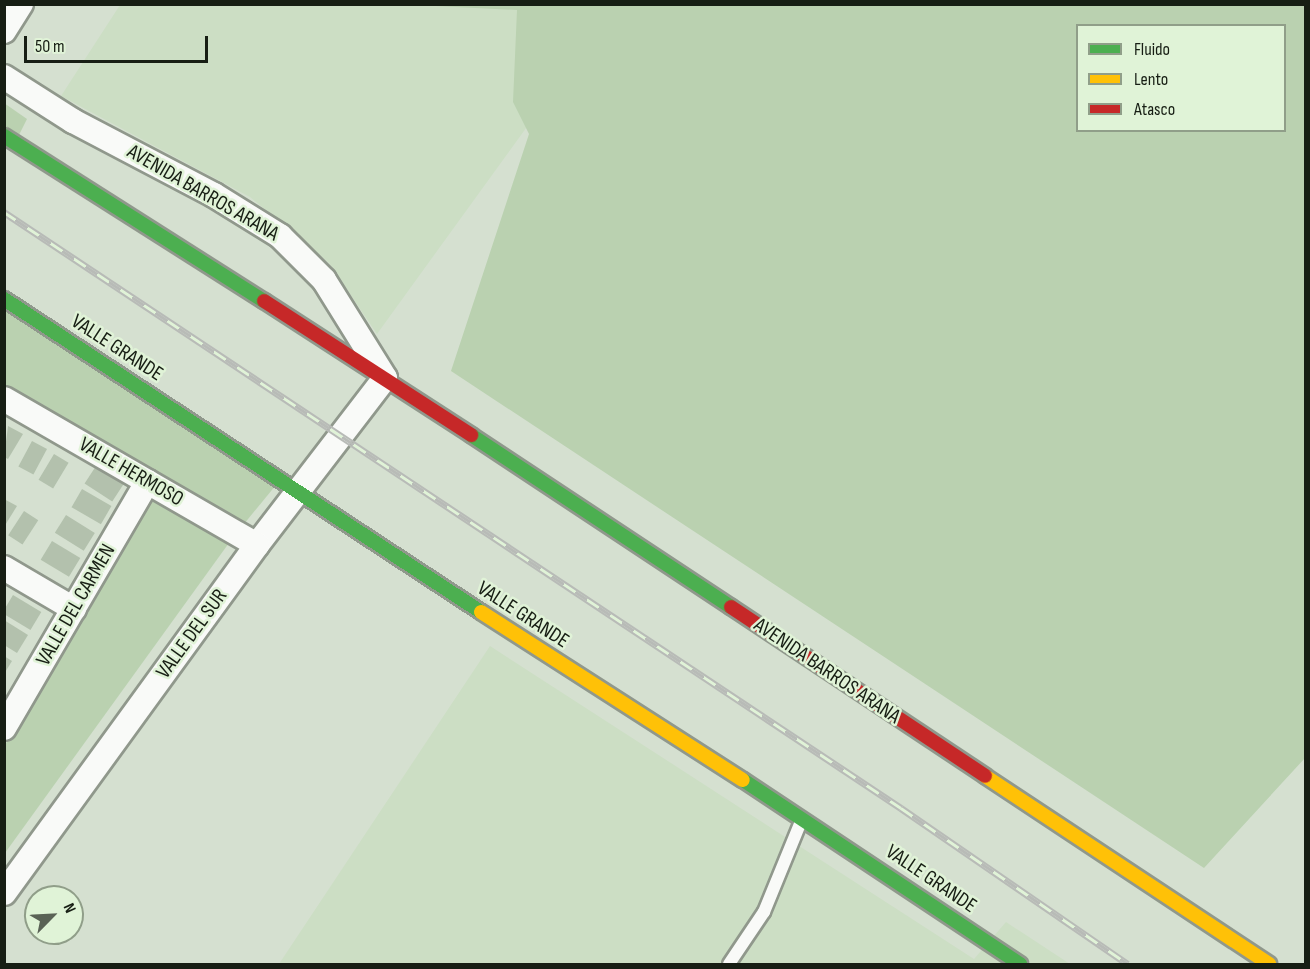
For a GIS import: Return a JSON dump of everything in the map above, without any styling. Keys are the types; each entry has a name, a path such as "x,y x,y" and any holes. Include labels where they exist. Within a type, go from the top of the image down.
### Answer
{"main road":[{"name":"AVENIDA BARROS ARANA","path":"4,136 385,378 1269,964"},
{"name":"VALLE GRANDE","path":"4,299 802,818 1020,964"}],"street":[{"path":"4,31 21,4"},
{"name":"AVENIDA BARROS ARANA","path":"4,77 73,121 214,195 280,237 324,280 385,378"},
{"name":"VALLE DEL SUR","path":"4,893 257,545 385,378"},
{"name":"VALLE HERMOSO","path":"4,399 257,545"},
{"name":"VALLE DEL CARMEN","path":"4,728 147,482"},
{"path":"4,568 74,609"}],"lane":[{"path":"729,964 764,912 802,818"}],"shaded area":[{"path":"120,5 615,5 377,334 329,263 250,197 61,96"},
{"path":"416,5 1305,5 1305,758 1204,868 451,371 529,134 513,102 517,10"},
{"path":"4,103 27,119 19,135 5,126"},
{"path":"4,307 276,485 244,524 5,387"},
{"path":"153,489 234,536 5,853 5,745"},
{"path":"490,646 974,959 1006,922 1070,964 279,964"}],"building":[{"path":"8,426 23,434 8,459 4,457"},
{"path":"32,441 47,449 33,475 18,467"},
{"path":"54,454 69,463 53,488 39,480"},
{"path":"96,466 124,484 112,502 85,484"},
{"path":"82,489 111,506 101,524 72,507"},
{"path":"4,499 17,506 4,527"},
{"path":"24,511 38,520 22,545 8,535"},
{"path":"66,515 95,533 84,551 55,533"},
{"path":"52,541 80,558 69,577 41,560"},
{"path":"13,595 41,612 30,630 4,614"},
{"path":"4,620 28,635 17,653 4,645"},
{"path":"4,656 12,661 4,674"}],"railway":[{"path":"4,212 901,808 1128,964"}],"traffic: fast":[{"path":"4,136 264,301"},
{"path":"4,299 481,612"},
{"path":"471,435 731,607"},
{"path":"743,780 1020,964"}],"traffic: slow":[{"path":"481,612 743,780"},
{"path":"985,776 1269,964"}],"traffic: jam":[{"path":"264,301 471,435"},
{"path":"731,607 985,776"}]}
